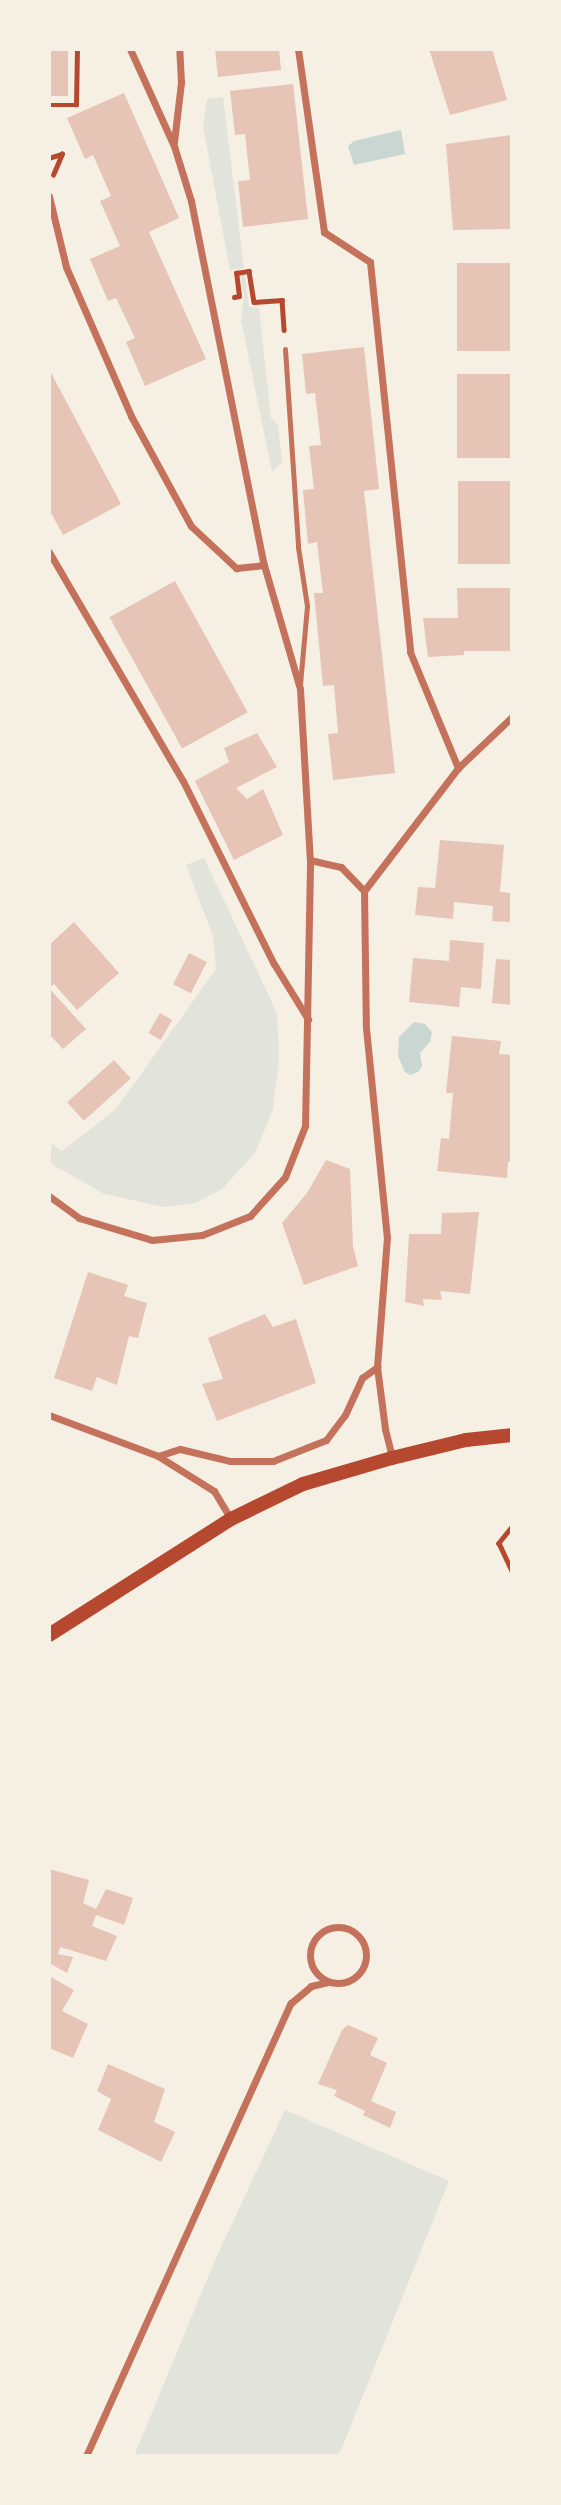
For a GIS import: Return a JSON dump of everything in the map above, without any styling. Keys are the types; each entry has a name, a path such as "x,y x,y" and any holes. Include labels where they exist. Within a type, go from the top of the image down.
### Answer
{"main road":[{"path":"49,1635 231,1519 303,1484 466,1440 512,1435"}],"street":[{"path":"49,1196 79,1218 152,1240 202,1235 250,1216 285,1177 306,1126 310,860 300,688 264,565 191,201 174,146 130,49"},
{"path":"174,146 181,82 179,49"},
{"path":"298,49 324,232 370,262 410,652 458,768"},
{"path":"49,196 66,267 131,415 191,526 236,568 264,565"},
{"path":"49,552 183,781 274,964 309,1021"},
{"path":"392,1458 385,1429 377,1367 387,1237 366,1028 364,891 458,768 512,717"},
{"path":"310,860 341,867 364,891"},
{"path":"158,1456 180,1449 230,1461 273,1461 326,1440 345,1415 362,1378 377,1367"},
{"path":"49,1415 158,1456 214,1491 231,1519"},
{"path":"86,2456 291,2003 311,1986 328,1982 337,1984 354,1978 365,1964 365,1946 355,1931 346,1927 327,1928 313,1941 309,1961 313,1969 328,1982"}],"lane":[{"path":"285,349 298,547 307,606 300,688"}],"path":[{"path":"49,104 76,105 77,49"},
{"path":"49,158 62,153 49,185"},
{"path":"239,296 236,273 249,271 254,302 282,300 285,349"},
{"path":"512,1527 499,1542 512,1571"}],"shaded area":[{"path":"223,97 244,268 230,270 203,126 207,99"},
{"path":"401,130 405,154 354,165 348,146 354,141"},
{"path":"240,275 245,275 249,307 259,308 271,418 278,425 282,462 272,472 241,319 244,296"},
{"path":"204,858 277,1013 279,1058 273,1110 255,1153 222,1189 196,1203 164,1207 104,1194 55,1166 49,1161 49,1141 62,1151 116,1109 216,969 213,936 186,865"},
{"path":"414,1022 425,1024 432,1032 430,1042 420,1053 422,1066 418,1072 410,1075 405,1072 398,1056 399,1037"},
{"path":"285,2110 449,2181 344,2443 338,2456 134,2456 215,2260"}],"building":[{"path":"49,49 68,49 68,96 49,96"},
{"path":"215,49 279,49 281,70 218,77"},
{"path":"429,49 492,49 507,100 450,115"},
{"path":"293,84 308,219 243,227 238,181 250,180 245,134 235,135 230,91"},
{"path":"124,93 179,218 149,232 206,359 145,386 126,342 135,338 116,298 108,301 90,259 120,246 100,201 111,196 93,155 85,159 67,118"},
{"path":"512,135 512,229 453,230 446,144"},
{"path":"457,263 512,263 512,351 457,351"},
{"path":"364,347 379,489 364,491 395,773 333,780 328,734 338,733 334,685 323,686 314,593 323,593 317,542 308,544 303,490 314,489 309,446 321,445 315,393 306,394 302,354"},
{"path":"49,369 121,504 63,535 49,509"},
{"path":"457,374 512,374 512,458 457,458"},
{"path":"458,481 512,481 512,564 458,564"},
{"path":"175,581 248,712 182,749 109,617"},
{"path":"457,588 512,588 512,651 464,651 464,655 428,657 423,618 458,618"},
{"path":"257,733 277,767 236,788 247,799 263,789 283,835 234,860 195,781 229,762 224,748"},
{"path":"440,840 504,845 500,892 512,893 512,922 492,921 493,906 454,902 453,919 415,915 418,887 435,888"},
{"path":"74,922 119,973 77,1010 54,984 49,988 49,945"},
{"path":"450,940 484,943 481,989 461,987 459,1007 409,1002 413,958 449,961"},
{"path":"189,953 207,962 191,993 173,984"},
{"path":"496,959 512,960 512,1005 492,1003"},
{"path":"49,988 86,1029 63,1049 49,1034"},
{"path":"160,1013 172,1020 161,1040 149,1033"},
{"path":"452,1036 501,1041 499,1054 512,1055 512,1162 508,1162 507,1178 437,1171 441,1138 449,1139 453,1093 446,1093"},
{"path":"114,1060 131,1079 84,1121 67,1102"},
{"path":"326,1160 350,1169 353,1246 358,1266 304,1285 282,1223 307,1193"},
{"path":"479,1212 470,1294 440,1291 442,1300 423,1299 424,1306 405,1302 409,1234 441,1234 442,1213"},
{"path":"88,1272 128,1285 124,1296 147,1303 138,1338 129,1336 117,1385 97,1377 92,1391 54,1378"},
{"path":"265,1314 273,1327 296,1319 316,1383 217,1421 202,1384 223,1379 208,1338"},
{"path":"49,1869 89,1880 83,1903 96,1909 106,1889 133,1898 124,1925 96,1915 92,1926 117,1936 106,1961 60,1947 58,1954 73,1957 67,1973 49,1963"},
{"path":"49,1976 74,1990 62,2011 88,2024 73,2058 49,2048"},
{"path":"348,2025 378,2038 370,2055 387,2063 371,2101 396,2112 390,2128 363,2115 365,2111 334,2096 337,2090 318,2084 342,2030"},
{"path":"108,2064 165,2089 154,2122 175,2132 161,2162 98,2130 111,2099 97,2091"}]}
